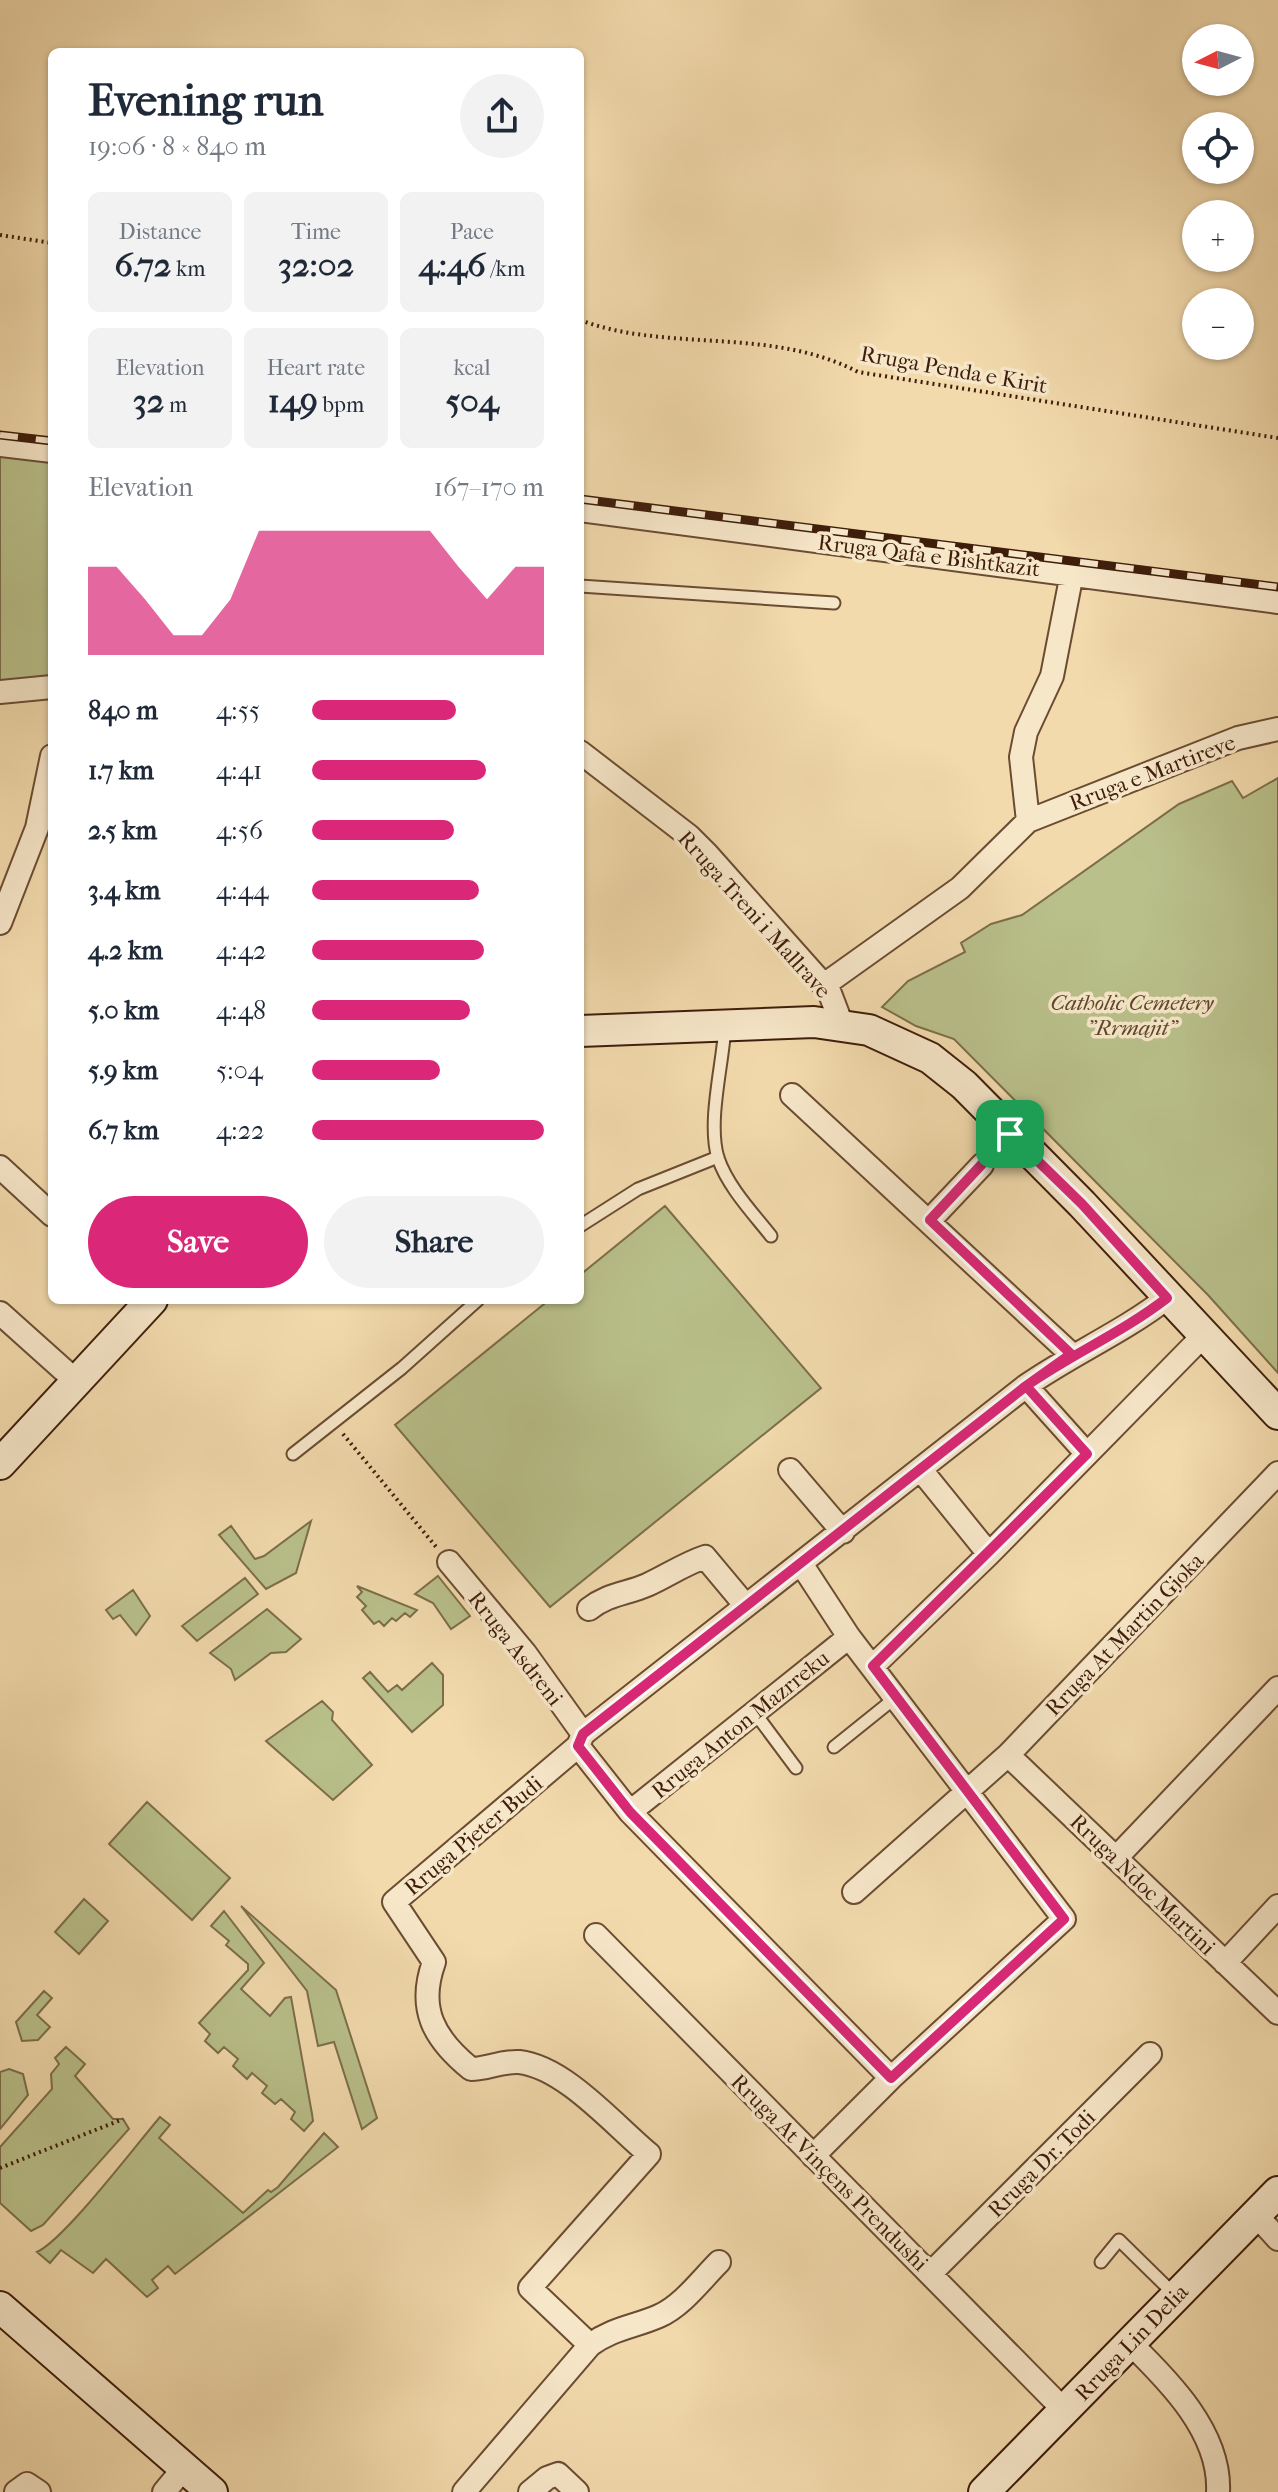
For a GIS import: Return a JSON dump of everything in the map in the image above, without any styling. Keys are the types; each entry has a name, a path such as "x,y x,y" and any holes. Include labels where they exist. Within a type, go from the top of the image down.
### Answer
{"main road":[{"path":"584,1031 814,1022 869,1030 930,1058 964,1085 1082,1204 1278,1414"},
{"path":"0,1464 146,1304"},
{"name":"Rruga Lin Delia","path":"984,2492 1278,2192"},
{"path":"0,2307 212,2492"}],"street":[{"path":"0,445 48,451"},
{"name":"Rruga Qafa e Bishtkazit","path":"584,511 1278,602"},
{"path":"1028,821 1021,757 1026,732 1042,704 1052,676 1072,573"},
{"path":"0,692 48,687"},
{"name":"Rruga e Martireve","path":"824,985 960,888 1028,821 1238,738 1278,729"},
{"name":"Rruga Treni i Mallrave","path":"584,755 689,836 824,985 833,998 842,1025"},
{"path":"0,923 37,828 48,775"},
{"path":"792,1095 1071,1354"},
{"path":"930,1220 982,1165"},
{"path":"0,1167 48,1211"},
{"path":"580,1740 1026,1386 1071,1354 1131,1324 1167,1298"},
{"path":"0,1313 77,1382"},
{"path":"873,1666 989,1554 1203,1336"},
{"path":"1026,1386 1087,1454"},
{"path":"790,1470 843,1532"},
{"path":"921,1470 989,1554"},
{"name":"Rruga At Martin Gjoka","path":"854,1892 969,1793 1008,1755 1278,1473"},
{"path":"589,1609 604,1597 634,1590 679,1566 705,1557 746,1606"},
{"name":"Rruga Asdreni","path":"449,1562 525,1653 630,1812 891,2078"},
{"path":"802,1565 849,1637 1064,1919 891,2078 813,2156"},
{"name":"Rruga Anton Mazrreku","path":"630,1812 849,1637"},
{"path":"1116,1858 1278,1688"},
{"name":"Rruga Pjeter Budi","path":"580,1740 394,1902 434,1962 427,1981 425,2005 431,2026 449,2051 471,2069 505,2062 523,2063 551,2073 649,2154 530,2288 590,2345"},
{"name":"Rruga Ndoc Martini","path":"1008,1755 1278,2013"},
{"path":"1225,1963 1278,1906"},
{"name":"Rruga At Vinçens Prendushi","path":"596,1935 932,2272 1064,2410"},
{"name":"Rruga Dr. Todi","path":"932,2272 1150,2054"},
{"path":"1256,2215 1278,2239"},
{"path":"464,2492 590,2345 617,2328 657,2317 672,2308 719,2262"},
{"path":"1130,2343 1198,2423 1217,2466 1218,2492"},
{"path":"164,2492 184,2468"},
{"path":"530,2492 547,2478 558,2474 577,2492"},
{"path":"16,2492 27,2484 39,2492"}],"lane":[{"path":"584,586 834,603"},
{"path":"725,1026 714,1130 718,1157 732,1185 771,1236"},
{"path":"982,1165 1010,1134"},
{"path":"584,1223 638,1189 718,1157"},
{"path":"293,1454 333,1424 473,1304"},
{"path":"834,1747 895,1698"},
{"path":"755,1713 796,1768"},
{"path":"1101,2262 1119,2240 1176,2296"}],"path":[{"path":"0,235 48,242"},
{"name":"Rruga Penda e Kirit","path":"584,321 642,333 784,347 829,357 858,372 1278,438"},
{"path":"333,1424 449,1562"},
{"path":"0,2168 123,2119"}],"green space":[{"path":"0,455 48,457 48,676 0,681"},
{"name":"Catholic Cemetery \"Rrmajit\"","path":"1278,778 1278,1373 1208,1295 954,1039 916,1026 882,1007 908,981 965,952 961,943 991,924 1022,915 1179,804 1232,781 1243,798"},
{"path":"665,1206 821,1388 550,1607 395,1425 544,1304 584,1304 584,1272"},
{"path":"311,1521 296,1573 266,1589 219,1535 231,1526 255,1559 264,1556"},
{"path":"438,1576 470,1616 451,1629 433,1603 415,1594"},
{"path":"245,1578 258,1594 197,1641 182,1626"},
{"path":"357,1586 417,1610 410,1617 405,1613 396,1621 392,1618 384,1626 379,1621 374,1624 362,1610 366,1606 357,1597 362,1592"},
{"path":"133,1590 150,1616 136,1635 120,1615 113,1619 106,1610"},
{"path":"267,1609 301,1639 286,1652 271,1653 235,1680 231,1669 210,1653"},
{"path":"432,1663 443,1675 443,1705 412,1732 363,1678 370,1672 388,1692 397,1685 402,1690"},
{"path":"322,1701 333,1712 332,1720 372,1765 333,1800 266,1741"},
{"path":"147,1802 230,1878 192,1920 109,1844"},
{"path":"84,1899 108,1921 79,1954 55,1932"},
{"path":"241,1906 336,1990 377,2118 362,2129 334,2042 318,2046 307,1991"},
{"path":"224,1911 264,1963 241,1989 270,2016 285,1998 291,1997 313,2121 304,2131 291,2119 295,2112 281,2099 275,2104 262,2093 267,2086 252,2073 247,2079 233,2066 238,2059 224,2047 218,2053 205,2041 210,2034 199,2023 248,1970 248,1964 226,1945 229,1941 211,1926"},
{"path":"44,1991 52,1998 37,2015 50,2027 38,2040 22,2041 16,2022"},
{"path":"66,2047 85,2064 75,2076 113,2119 123,2119 129,2129 43,2225 31,2231 0,2203 0,2147 52,2089 51,2074 59,2064 55,2058"},
{"path":"9,2069 23,2074 28,2095 0,2129 0,2072"},
{"path":"160,2117 170,2125 159,2138 243,2213 268,2190 271,2192 278,2187 324,2133 338,2147 175,2274 168,2266 152,2280 158,2288 147,2297 106,2259 93,2273 61,2250 50,2263 37,2252 82,2211"}],"railway":[{"path":"0,435 48,441"},
{"path":"584,500 1278,587"}],"route":[{"path":"1010,1134 930,1220 1071,1354 1026,1386 583,1734 578,1746 630,1812 891,2078 1064,1919 873,1666 1087,1454 1026,1386 1071,1354 1131,1324 1167,1298 1082,1204 1010,1134"}]}
